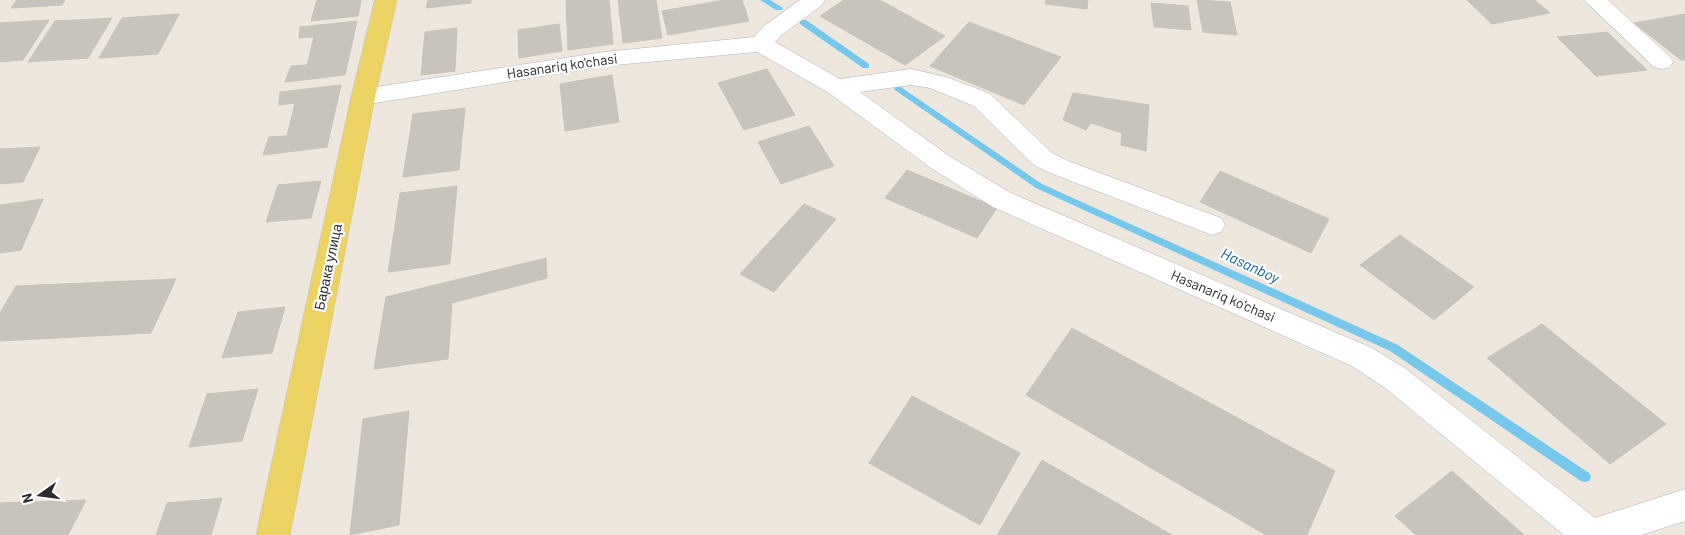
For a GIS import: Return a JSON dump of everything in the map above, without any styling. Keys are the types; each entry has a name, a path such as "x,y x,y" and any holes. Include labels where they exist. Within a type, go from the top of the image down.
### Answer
{"main road":[{"name":"Барака улица","path":"273,535 363,97 386,0"}],"street":[{"path":"761,44 772,31 814,0"},
{"path":"1595,0 1662,62"},
{"name":"Hasanariq ko'chasi","path":"363,97 604,59 761,44 837,87 940,162 1002,200 1362,357 1396,378 1591,535"},
{"path":"837,87 911,76 972,96 982,100 1043,159 1059,167 1212,225"},
{"path":"1591,535 1684,505"}],"building":[{"path":"17,0 65,0 62,5 11,8"},
{"path":"317,0 361,0 358,16 311,21"},
{"path":"428,0 471,0 471,3 426,8"},
{"path":"566,0 609,0 613,44 568,50"},
{"path":"618,0 656,0 662,38 623,43"},
{"path":"724,0 742,0 749,21 668,35 662,11"},
{"path":"844,0 880,0 945,36 905,65 820,16"},
{"path":"1046,0 1088,0 1087,9 1045,4"},
{"path":"1197,0 1230,2 1237,35 1203,32"},
{"path":"1467,0 1535,0 1550,13 1492,24"},
{"path":"1151,3 1188,6 1191,30 1154,27"},
{"path":"179,14 158,54 99,58 122,18"},
{"path":"1685,14 1685,60 1681,60 1634,23"},
{"path":"112,18 88,58 28,62 55,21"},
{"path":"49,20 23,60 0,62 0,23"},
{"path":"357,21 345,75 285,82 291,66 307,65 314,37 299,38 300,27"},
{"path":"969,22 1061,57 1024,105 930,66"},
{"path":"559,24 562,51 519,58 518,30"},
{"path":"457,28 455,71 421,75 425,32"},
{"path":"1607,32 1647,70 1596,76 1557,37"},
{"path":"767,69 795,115 744,130 718,83"},
{"path":"612,75 619,122 565,131 560,84"},
{"path":"341,85 327,147 263,155 269,137 287,136 295,103 279,105 280,92"},
{"path":"1073,93 1149,105 1146,151 1121,145 1122,133 1091,123 1086,130 1063,120"},
{"path":"465,108 459,170 403,177 413,114"},
{"path":"809,126 834,166 781,184 758,142"},
{"path":"40,147 23,182 0,184 0,149"},
{"path":"907,170 997,208 977,238 885,198"},
{"path":"1220,171 1329,219 1311,253 1200,202"},
{"path":"321,181 311,218 266,222 278,185"},
{"path":"457,186 450,264 388,272 400,193"},
{"path":"43,199 21,250 0,253 0,205"},
{"path":"804,204 836,219 774,292 740,274"},
{"path":"1400,235 1474,287 1434,320 1360,265"},
{"path":"546,258 547,278 452,303 448,359 374,369 386,297"},
{"path":"176,279 151,333 0,341 0,313 16,286"},
{"path":"285,307 272,353 222,358 238,312"},
{"path":"1542,324 1666,424 1610,464 1487,358"},
{"path":"1072,328 1335,471 1307,535 1266,535 1026,395"},
{"path":"258,389 242,441 189,447 207,394"},
{"path":"912,396 1020,453 980,525 869,463"},
{"path":"409,411 399,525 350,535 363,419"},
{"path":"1042,460 1172,535 997,535"},
{"path":"1452,471 1524,535 1416,535 1395,516"},
{"path":"222,498 211,535 156,535 167,503"},
{"path":"86,500 68,535 0,535 0,503"}],"waterway":[{"name":"Hasanboy","path":"764,0 779,8"},
{"name":"Hasanboy","path":"803,22 866,66"},
{"name":"Hasanboy","path":"898,88 1039,186 1394,348 1585,477"}]}
